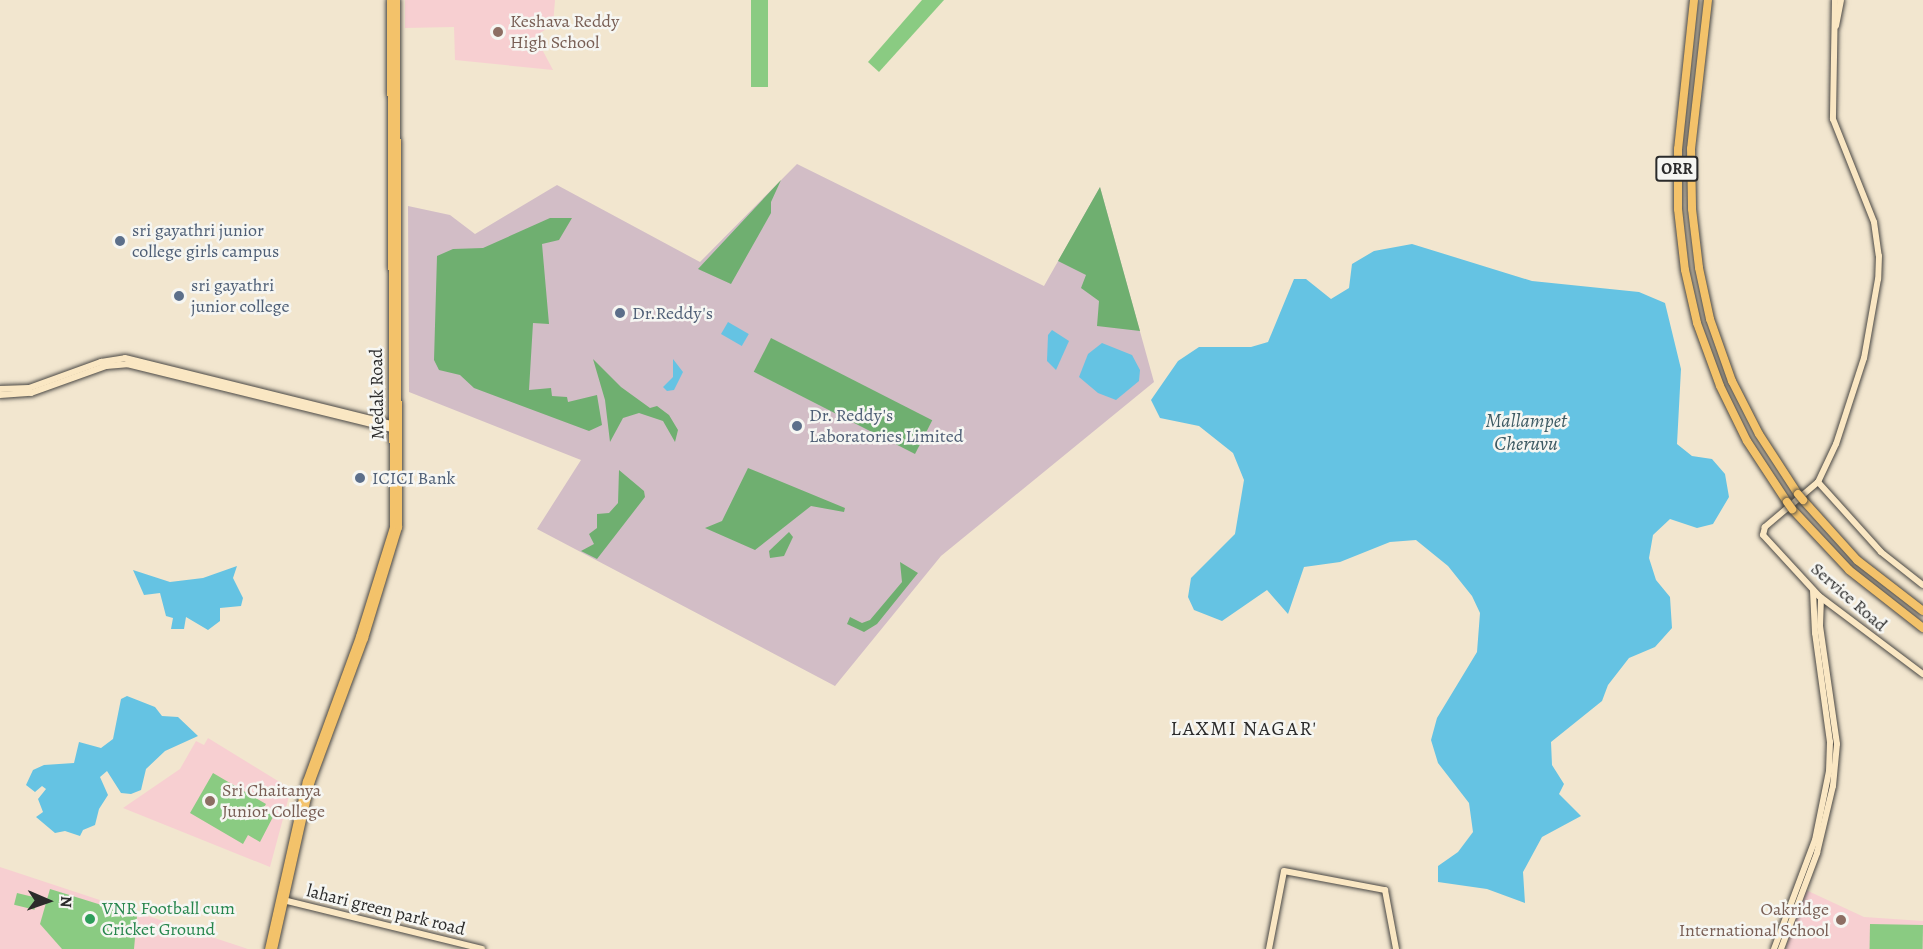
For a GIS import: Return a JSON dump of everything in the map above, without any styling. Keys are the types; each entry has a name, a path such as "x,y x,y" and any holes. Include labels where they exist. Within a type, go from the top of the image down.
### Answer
{"highway":[{"name":"ORR","path":"1694,0 1681,108 1677,189 1685,270 1710,363 1747,441 1790,506 1849,570 1923,628"},
{"name":"ORR","path":"1708,0 1694,110 1691,189 1699,268 1714,332 1723,358 1759,435 1800,497 1857,560 1923,611"}],"main road":[{"name":"Medak Road","path":"273,949 310,783 364,638 398,527 390,0"},
{"name":"Medak Road","path":"268,949 303,790 388,548 393,522 396,0"},
{"path":"1835,0 1833,119 1864,191 1878,235 1879,256 1864,358 1851,409 1818,482 1881,552 1923,585"},
{"path":"1836,27 1841,0"},
{"path":"0,389 29,388 101,362 125,358 392,427"},
{"path":"0,395 31,393 106,366 128,364 392,427"},
{"name":"Service Road","path":"1818,482 1765,527 1763,534 1821,598 1923,674"},
{"path":"1774,949 1815,840 1829,771 1814,590"},
{"path":"1781,949 1817,853 1833,786 1837,744 1820,626 1821,598"},
{"path":"1269,949 1284,871 1385,890 1396,949"},
{"name":"lahari green park road","path":"283,900 482,949"}],"shaded area":[{"name":"Keshava Reddy High School","path":"405,0 555,0 553,25 535,36 553,70 455,60 454,27 405,28"},
{"name":"Dr. Reddy's Laboratories Limited","path":"797,164 1044,286 1100,187 1154,382 941,556 835,686 537,529 581,460 409,392 408,206 450,215 475,234 557,185 700,262"},
{"name":"Sri Chaitanya Junior College","path":"208,738 291,789 270,867 123,808 180,769 196,741 204,745"},
{"path":"0,867 248,949 0,949"},
{"name":"Oakridge International School","path":"1806,890 1864,917 1923,921 1923,949 1785,949"}],"green space":[{"path":"751,0 768,0 768,87 751,87"},
{"path":"922,0 944,0 879,72 868,62"},
{"path":"781,180 771,202 771,213 731,284 698,269"},
{"path":"1100,187 1140,331 1097,326 1099,301 1081,288 1086,275 1058,261"},
{"path":"550,218 572,218 559,240 542,244 549,324 533,323 529,390 551,388 552,396 567,397 568,402 597,395 602,425 589,431 474,388 460,375 439,370 434,360 437,256 453,249 483,248"},
{"path":"771,338 932,420 915,454 754,372"},
{"path":"593,359 621,387 650,408 657,406 669,415 678,430 675,442 663,421 639,413 623,418 610,442 605,400"},
{"path":"748,468 845,508 844,512 811,506 755,550 705,528 722,521"},
{"path":"619,470 644,491 645,497 597,559 581,551 594,544 589,534 597,528 597,514 609,513 618,503"},
{"path":"789,532 793,537 784,556 770,558 769,551"},
{"path":"900,562 918,573 877,624 864,632 847,624 850,617 862,623 870,620 902,582"},
{"path":"213,773 266,804 263,809 274,815 260,842 248,835 243,844 190,813"},
{"name":"VNR Football cum Cricket Ground","path":"50,889 137,916 134,949 62,949 40,924"},
{"path":"17,893 37,898 34,910 14,905"},
{"path":"1870,924 1923,925 1923,949 1870,949"}],"water":[{"name":"Mallampet Cheruvu","path":"1412,244 1532,281 1639,292 1665,303 1681,369 1677,444 1692,456 1712,459 1725,474 1729,497 1713,524 1697,528 1670,519 1653,535 1649,558 1656,580 1670,597 1672,628 1655,647 1629,658 1608,685 1602,701 1551,742 1552,765 1564,784 1559,794 1581,816 1542,837 1523,872 1525,903 1487,889 1438,882 1438,866 1458,852 1473,832 1469,803 1438,763 1431,740 1437,718 1477,652 1480,613 1472,596 1448,566 1416,540 1390,542 1340,562 1304,567 1288,614 1267,590 1222,621 1194,610 1188,597 1191,578 1235,534 1244,480 1233,453 1199,426 1160,418 1151,400 1178,361 1199,347 1251,347 1268,342 1294,279 1306,279 1331,299 1349,288 1352,264 1374,251"},
{"path":"728,322 749,334 742,346 721,334"},
{"path":"1052,330 1069,341 1056,370 1047,361 1048,335"},
{"path":"1102,343 1132,355 1140,370 1139,381 1116,400 1098,393 1079,377 1088,354"},
{"path":"673,359 683,372 674,390 667,391 663,387 673,377"},
{"path":"237,566 233,578 243,598 241,606 220,608 220,621 208,630 186,617 184,629 171,629 173,618 166,616 160,593 144,595 133,570 170,582 203,578"},
{"path":"127,696 155,707 162,716 178,717 198,736 165,751 146,769 141,790 131,794 121,793 107,771 100,777 108,795 99,809 95,825 83,830 80,836 65,831 55,833 36,817 43,812 38,799 46,789 42,786 35,792 26,785 33,770 44,765 74,763 79,742 101,748 113,739 121,699"}],"place":[{"name":"Keshava Reddy High School","path":"498,32"},
{"name":"sri gayathri junior college girls campus","path":"120,241"},
{"name":"sri gayathri junior college","path":"179,296"},
{"name":"Dr.Reddy's","path":"620,313"},
{"name":"Dr. Reddy's Laboratories Limited","path":"797,426"},
{"name":"ICICI Bank","path":"360,478"},
{"name":"Sri Chaitanya Junior College","path":"210,801"},
{"name":"VNR Football cum Cricket Ground","path":"90,919"},
{"name":"Oakridge International School","path":"1841,920"}],"district":[{"name":"LAXMI NAGAR'","path":"1244,728"}]}
